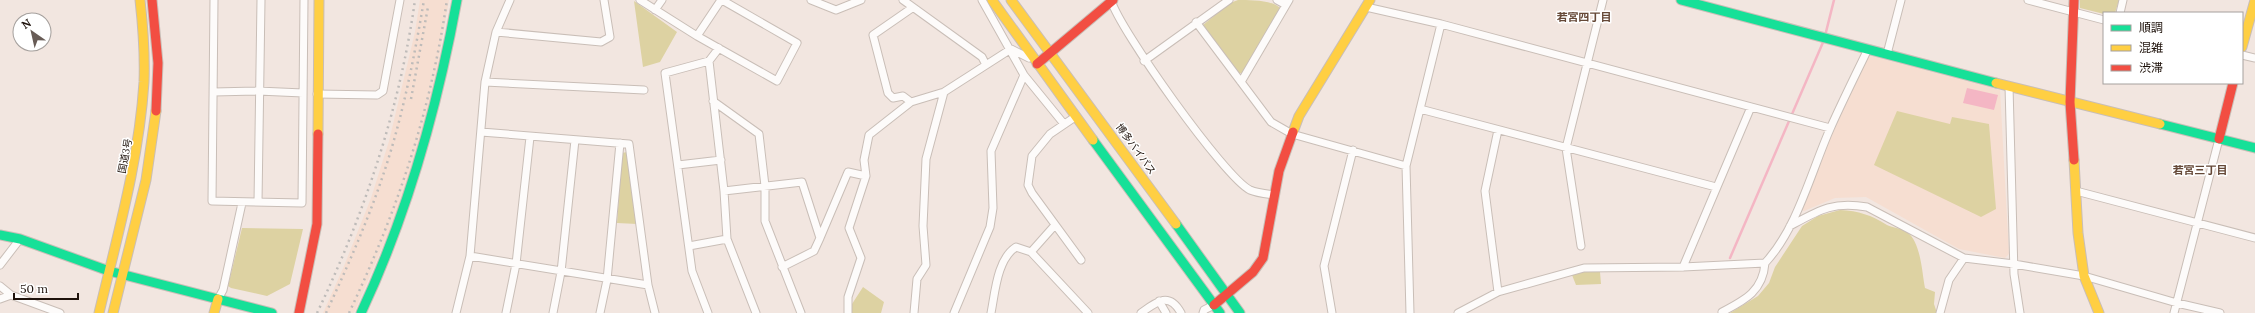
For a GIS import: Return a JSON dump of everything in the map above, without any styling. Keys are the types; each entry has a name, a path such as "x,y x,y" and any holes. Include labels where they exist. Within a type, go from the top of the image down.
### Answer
{"main road":[{"name":"国道3号","path":"99,313 136,162 142,124 145,69 144,24 140,0"},
{"path":"113,313 143,192 157,100 158,53 152,0"},
{"path":"299,313 317,224 319,0"},
{"path":"361,313 400,218 432,122 447,60 457,0"},
{"path":"992,0 1075,117 1217,309 1228,295 1253,272 1264,258 1279,171 1299,116 1318,82 1368,4"},
{"name":"博多バイパス","path":"1011,0 1240,313"},
{"path":"1037,64 1112,0"},
{"path":"1681,0 2070,102 2255,148"},
{"path":"2074,0 2070,102 2078,233 2084,276 2099,313"},
{"path":"2243,43 2255,0"},
{"path":"2219,139 2233,84"},
{"path":"0,235 20,239 109,271 272,313"},
{"path":"214,313 218,299"}],"street":[{"path":"214,0 212,201 302,204 304,0"},
{"path":"258,202 258,91 261,0"},
{"path":"317,94 377,95 382,91 400,0"},
{"path":"456,313 470,256 485,82 496,32 510,0"},
{"path":"496,32 601,42 610,37 604,0"},
{"path":"640,0 697,36 777,80 797,44 722,0 697,36"},
{"path":"655,10 662,0"},
{"path":"811,0 836,10 861,0"},
{"path":"904,0 912,8 982,57 986,65"},
{"path":"982,0 1011,49 1024,75 1064,124"},
{"path":"1112,0 1144,61 1231,175 1250,190 1274,195"},
{"path":"1144,61 1196,22 1229,0"},
{"path":"1241,82 1287,3 1277,0"},
{"path":"1581,246 1566,148 1603,0"},
{"path":"1887,54 1901,0"},
{"path":"2028,0 2103,20"},
{"path":"2120,12 2123,0"},
{"path":"1368,4 1830,128"},
{"path":"911,102 903,96 892,98 888,93 873,36 912,8"},
{"path":"1196,22 1271,122 1292,134 1406,166"},
{"path":"1410,313 1406,166 1441,24"},
{"path":"708,313 692,271 665,73 709,61 719,48"},
{"path":"1011,49 1037,64"},
{"path":"848,313 848,297 860,258 849,228 866,176 864,160 869,135 911,102 944,92 1011,49"},
{"path":"1722,312 1750,294 1759,286 1764,274 1765,263 1781,244 1790,226 1830,128 1868,49"},
{"path":"2243,55 2255,58"},
{"path":"709,61 724,191 727,239 756,313"},
{"path":"954,313 990,227 992,208 991,151 1024,75"},
{"path":"485,82 644,90"},
{"path":"2009,86 2015,294 2020,313"},
{"path":"214,92 258,91 303,93"},
{"path":"914,313 917,279 926,266 923,226 926,159 944,92"},
{"path":"714,101 759,134 765,186 765,221 801,313"},
{"path":"1683,267 1751,107"},
{"path":"1420,109 1716,187"},
{"path":"1075,117 1050,134 1032,156 1028,185 1081,260"},
{"path":"1498,130 1485,191 1498,292"},
{"path":"481,132 629,144 631,149 648,285 655,313"},
{"path":"506,313 516,264 530,137"},
{"path":"2174,313 2219,139"},
{"path":"553,313 561,272 575,140"},
{"path":"600,313 607,280 620,143"},
{"path":"1332,313 1324,266 1353,150"},
{"path":"678,165 720,160"},
{"path":"782,267 814,251 848,172 866,176"},
{"path":"724,191 802,182 820,238"},
{"path":"2076,190 2255,238"},
{"path":"218,299 223,290 242,203"},
{"path":"1790,226 1818,210 1831,206 1854,204 1868,207 1964,258 2014,264 2084,276 2176,303 2220,313"},
{"path":"1030,252 1055,225"},
{"path":"0,265 20,239"},
{"path":"689,246 727,239"},
{"path":"991,313 997,275 1011,250 1016,247 1030,252 1088,313"},
{"path":"470,256 607,280 648,285"},
{"path":"1940,313 1949,280 1964,258"},
{"path":"1458,313 1498,292 1584,268 1683,267 1765,263"},
{"path":"0,286 11,295 60,313"},
{"path":"0,299 11,295"},
{"path":"1159,300 1166,313"},
{"path":"1141,313 1159,300 1168,301 1177,306 1181,313"},
{"path":"1203,313 1204,310 1217,309"}],"shaded area":[{"path":"420,0 449,0 433,93 419,145 396,216 354,313 323,313 344,266 371,198 389,141 415,32"},
{"path":"1238,0 1268,2 1278,6 1281,9 1243,73 1238,73 1203,25 1230,3"},
{"path":"2080,0 2119,0 2115,12 2103,12 2103,14 2080,8"},
{"path":"634,1 677,32 660,62 643,67"},
{"path":"1871,56 2000,90 2009,254 2005,258 1959,249 1866,197 1835,198 1804,211 1799,209 1865,60"},
{"path":"1967,88 1998,95 1994,110 1963,103"},
{"path":"1897,111 1950,124 1952,117 1989,124 1996,209 1981,217 1874,165"},
{"path":"627,152 637,224 617,223 622,153"},
{"path":"1840,210 1853,211 1870,216 1889,226 1907,232 1912,237 1918,250 1925,288 1935,292 1934,304 1937,313 1730,313 1758,296 1769,283 1775,267 1802,226 1818,216"},
{"path":"242,228 303,229 290,284 267,296 228,286"},
{"path":"1587,271 1600,272 1601,284 1576,285 1572,275"},
{"path":"863,287 884,302 881,313 852,313 852,304"}],"waterway":[{"path":"1825,36 1834,0"},
{"path":"1730,258 1824,40"}],"railway":[{"path":"317,313 350,238 378,160 400,81 415,0"},
{"path":"326,313 363,228 387,162 399,123 407,88 424,0"},
{"path":"349,313 383,236 410,160 431,82 447,0"},
{"path":"411,99 428,7"}],"traffic: fast":[{"path":"361,313 393,237 419,160 440,81 457,0"},
{"path":"1681,0 1996,83"},
{"path":"2160,124 2255,148"},
{"path":"1093,140 1220,313"},
{"path":"1176,224 1240,313"},
{"path":"0,235 20,239 109,271 272,313"}],"traffic: slow":[{"path":"99,313 126,199 141,111 144,82 144,62 140,0"},
{"path":"318,134 319,0"},
{"path":"992,0 1093,140"},
{"path":"1011,0 1176,224"},
{"path":"1293,132 1299,116 1370,0"},
{"path":"2243,43 2255,0"},
{"path":"1996,83 2160,124"},
{"path":"113,313 146,180 156,111"},
{"path":"2074,160 2078,233 2084,276 2099,313"},
{"path":"214,313 218,299"}],"traffic: jam":[{"path":"152,0 158,63 156,111"},
{"path":"1037,64 1113,0"},
{"path":"2074,0 2070,102 2074,160"},
{"path":"2219,139 2233,84"},
{"path":"1214,305 1253,272 1263,258 1279,171 1293,132"},
{"path":"299,313 317,224 318,134"}],"district":[{"name":"若宮四丁目","path":"1584,17"},
{"name":"若宮三丁目","path":"2200,170"}]}
